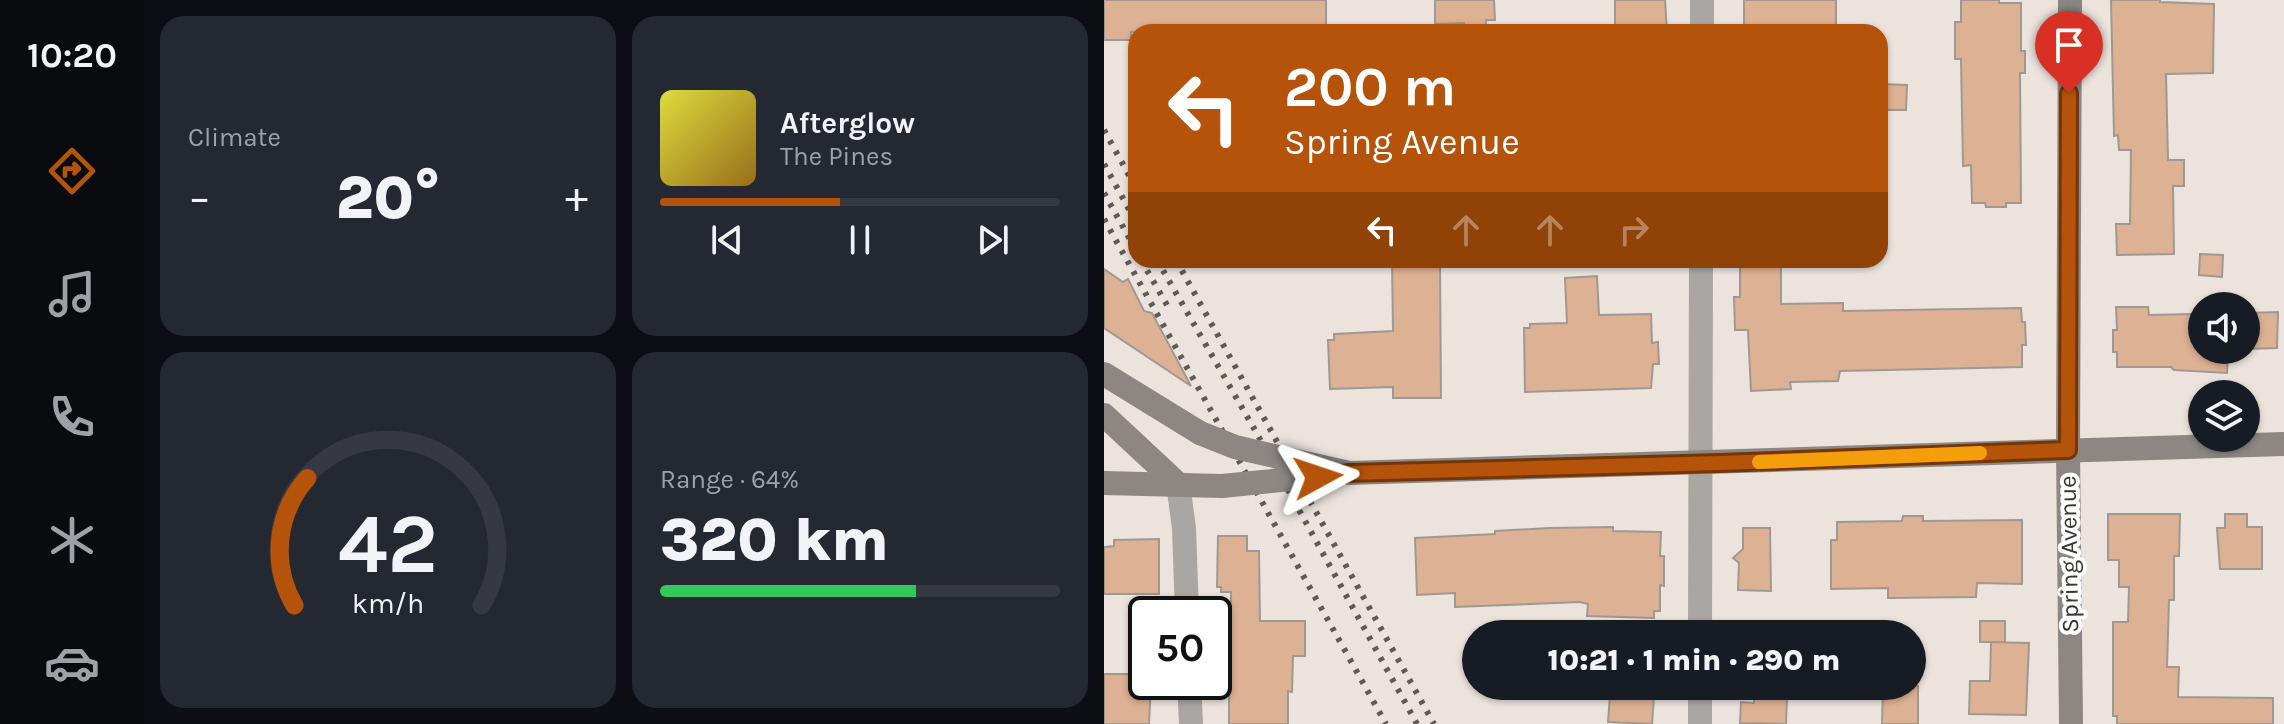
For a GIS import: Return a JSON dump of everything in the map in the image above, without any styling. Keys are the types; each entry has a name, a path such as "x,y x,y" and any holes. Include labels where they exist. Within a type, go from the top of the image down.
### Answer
{"main road":[{"name":"Spring Avenue","path":"2070,0 2068,450 2071,724"},
{"path":"1104,374 1153,407 1200,433 1235,447 1349,473"},
{"path":"1104,415 1178,484"},
{"path":"1104,483 1222,486 1349,473 2284,444"}],"street":[{"path":"1702,0 1702,24"},
{"path":"1700,620 1701,268"},
{"path":"1178,484 1184,528 1186,596"},
{"path":"1190,700 1191,724"},
{"path":"1700,700 1700,724"}],"building":[{"path":"1104,0 1326,0 1326,24 1128,24 1128,40 1104,40"},
{"path":"1435,0 1494,0 1495,20 1486,20 1486,24 1435,24"},
{"path":"1615,0 1665,0 1667,24 1615,24"},
{"path":"1744,0 1836,0 1836,24 1744,24"},
{"path":"1961,0 2021,3 2021,51 2025,51 2025,73 2020,73 2021,203 2006,203 2006,207 1972,203 1971,165 1963,166 1961,59 1955,59 1955,22 1961,22"},
{"path":"2111,0 2214,4 2213,73 2166,74 2168,160 2184,160 2184,186 2173,186 2174,254 2117,255 2116,224 2130,224 2131,150 2119,150 2118,135 2114,136"},
{"path":"1888,84 1907,85 1906,110 1888,110"},
{"path":"2200,254 2223,255 2222,277 2199,275"},
{"path":"1392,268 1440,268 1441,398 1393,398 1393,387 1330,389 1328,340 1334,340 1334,334 1393,331"},
{"path":"1740,268 1781,268 1781,304 1843,303 1843,311 2021,308 2026,345 2022,345 2022,367 1840,371 1838,381 1790,382 1791,389 1751,391 1748,330 1735,330 1734,297 1740,297"},
{"path":"1104,269 1123,282 1128,279 1144,311 1152,313 1191,386 1104,328"},
{"path":"1597,276 1599,315 1651,314 1652,343 1658,342 1659,364 1653,364 1651,388 1525,392 1524,328 1530,328 1530,324 1567,323 1565,278"},
{"path":"2116,307 2148,307 2149,315 2188,314 2188,364 2227,364 2227,373 2174,370 2171,367 2117,367 2113,330 2117,330"},
{"path":"2278,312 2277,348 2260,349 2260,313"},
{"path":"2108,514 2180,514 2179,556 2174,556 2174,600 2169,600 2167,667 2179,667 2178,697 2273,698 2273,724 2117,724 2117,716 2113,716 2113,622 2128,622 2129,587 2119,587 2119,560 2108,560"},
{"path":"2225,514 2247,514 2247,527 2262,527 2262,569 2220,569 2217,528 2225,528"},
{"path":"1903,516 1923,516 1923,521 2022,520 2022,584 1977,583 1976,597 1888,598 1888,588 1831,589 1831,540 1837,540 1837,522 1902,521"},
{"path":"1613,527 1613,531 1661,532 1664,586 1660,585 1660,611 1654,611 1654,618 1587,616 1588,604 1580,602 1455,607 1455,593 1417,595 1415,538 1549,528"},
{"path":"1743,528 1770,528 1771,591 1738,590 1739,563 1733,558 1743,549"},
{"path":"1218,536 1247,536 1247,551 1259,551 1260,621 1305,621 1305,656 1293,656 1292,692 1288,691 1288,724 1229,724 1229,700 1232,700 1232,596 1231,592 1221,592 1221,587 1217,587"},
{"path":"1159,539 1159,594 1104,594 1104,547 1114,546 1114,540"},
{"path":"1980,621 2005,621 2005,642 1992,642 2029,643 2026,715 1969,714 1970,681 1990,681 1991,642 1980,642"},
{"path":"1104,674 1128,674 1128,700 1150,700 1149,724 1104,724"},
{"path":"1610,700 1654,700 1652,724 1608,722"},
{"path":"1754,700 1787,700 1786,724 1740,723 1741,702 1754,703"},
{"path":"1883,700 1918,700 1918,724 1882,724"}],"railway":[{"path":"1104,130 1128,174"},
{"path":"1104,164 1128,208"},
{"path":"1104,193 1128,236"},
{"path":"1104,219 1128,262"},
{"path":"1131,268 1386,724"},
{"path":"1146,268 1167,305"},
{"path":"1162,268 1417,724"},
{"path":"1180,268 1434,724"}],"slow traffic":[{"path":"1759,462 1980,453"}],"route":[{"path":"1318,477 1349,473 2068,450 2069,93"}]}
